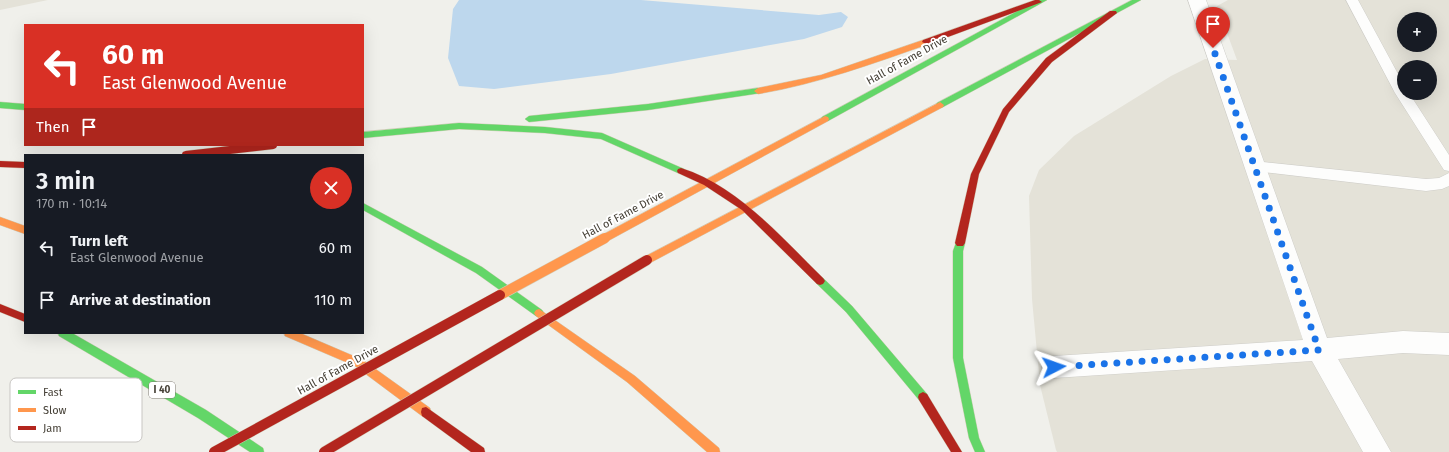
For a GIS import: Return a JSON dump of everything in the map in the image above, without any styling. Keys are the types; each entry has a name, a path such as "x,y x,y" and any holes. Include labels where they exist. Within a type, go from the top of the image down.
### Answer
{"main road":[{"path":"324,452 647,260 1137,0"},
{"path":"366,134 648,107 775,89 853,68 1040,1"},
{"name":"Hall of Fame Drive","path":"214,452 1040,1"},
{"path":"980,452 974,438 958,358 958,250 975,174 1006,111 1049,60 1112,13"},
{"path":"0,105 24,107"},
{"path":"459,126 545,130 602,136 653,157 707,183 745,208 849,310 919,391 957,452"},
{"path":"214,146 240,154"},
{"path":"195,154 264,146"},
{"path":"0,164 24,165"},
{"path":"364,207 479,270 631,379 715,452"},
{"path":"0,220 24,230"},
{"path":"0,308 24,318"},
{"name":"I 40","path":"65,334 140,378"},
{"path":"292,334 359,363 480,452"},
{"name":"I 40","path":"142,379 202,414 259,452"}],"street":[{"path":"1197,2 1319,350 1378,452"},
{"path":"1054,367 1319,350 1403,342 1449,344"}],"lane":[{"path":"1352,0 1402,93 1449,166"},
{"path":"1254,166 1426,185 1442,183 1449,178"}],"shaded area":[{"path":"0,0 48,0 0,10"},
{"path":"1228,0 1449,0 1449,452 1057,452 1040,385 1032,299 1029,196 1039,170 1074,136 1171,76 1205,59 1237,60 1217,6"}],"water":[{"path":"459,0 641,0 819,15 841,12 848,17 842,27 804,39 611,74 494,89 459,86 448,58 453,9"}],"traffic: fast":[{"path":"825,119 1043,0"},
{"path":"940,105 1137,0"},
{"path":"529,119 648,107 758,91"},
{"path":"0,105 24,107"},
{"path":"364,135 459,126 545,130 602,136 681,171"},
{"path":"364,207 479,270 539,313"},
{"path":"960,243 958,251 958,358 974,438 980,452"},
{"path":"820,281 849,309 923,397"},
{"path":"65,334 140,378"},
{"path":"142,379 202,414 259,452"}],"traffic: slow":[{"path":"758,91 801,83 822,77 926,42"},
{"path":"647,260 940,105"},
{"path":"605,238 825,119"},
{"path":"0,221 24,230"},
{"path":"500,295 605,238"},
{"path":"539,313 631,379 715,452"},
{"path":"291,334 359,363 426,412"}],"traffic: jam":[{"path":"926,42 1038,2"},
{"path":"960,243 975,174 1006,111 1049,60 1113,13"},
{"path":"195,154 264,146"},
{"path":"0,164 24,165"},
{"path":"681,171 707,183 745,208 820,281"},
{"path":"324,452 647,260"},
{"path":"214,452 500,295"},
{"path":"0,308 24,318"},
{"path":"923,397 957,452"},
{"path":"426,412 480,452"}],"route":[{"path":"1054,367 1319,350 1213,48"}]}
